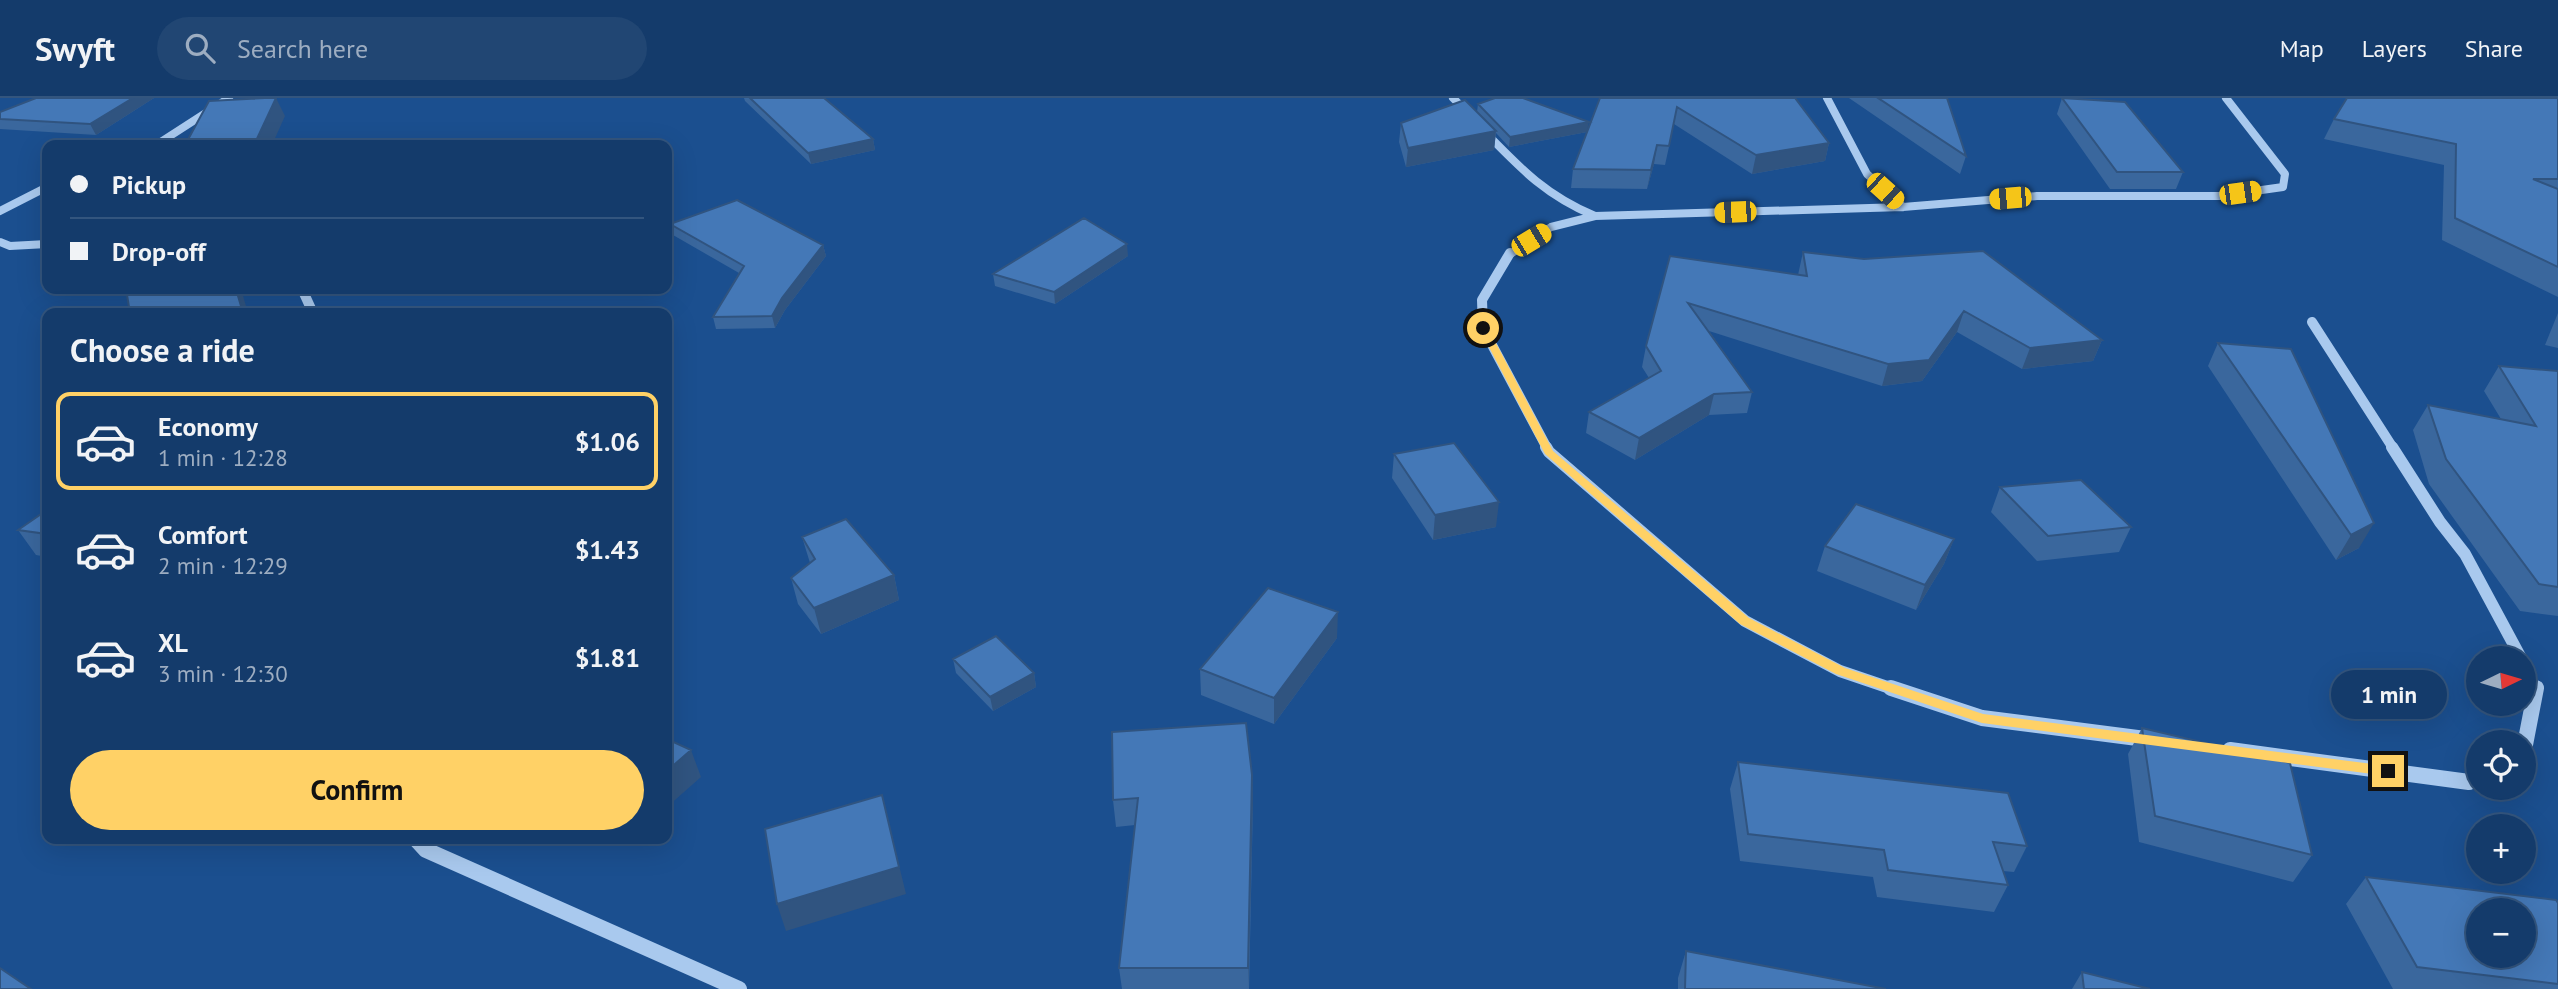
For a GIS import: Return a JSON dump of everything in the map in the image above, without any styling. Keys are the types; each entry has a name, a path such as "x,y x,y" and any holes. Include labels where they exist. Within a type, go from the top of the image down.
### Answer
{"street":[{"path":"164,140 229,98"},
{"path":"1453,98 1522,170 1562,202 1595,216"},
{"path":"1827,98 1867,174 1903,207"},
{"path":"2172,743 1982,718 1840,671 1745,621 1549,452 1483,328 1482,300 1510,253 1551,228 1595,216 1903,207 2036,196 2219,196 2283,187 2285,174 2226,98"},
{"path":"0,211 42,189"},
{"path":"0,242 10,246 42,244"},
{"path":"2312,322 2440,522 2465,554 2515,646"},
{"path":"2212,748 2466,782"},
{"path":"420,844 426,850 739,989"}],"building":[{"path":"36,98 133,98 90,124 0,119 0,112"},
{"path":"276,98 256,140 188,140 209,101"},
{"path":"750,98 824,98 873,139 808,153"},
{"path":"1495,98 1523,98 1589,122 1510,137 1478,104"},
{"path":"1600,98 1795,98 1829,143 1756,155 1677,107 1669,146 1657,145 1651,170 1573,169"},
{"path":"1878,98 1947,98 1966,156"},
{"path":"2062,98 2125,102 2183,172 2117,172"},
{"path":"2347,98 2558,98 2558,179 2533,179 2558,189 2558,267 2455,218 2456,144 2334,119"},
{"path":"1465,100 1496,131 1408,148 1401,123"},
{"path":"737,200 823,245 782,298 772,316 713,317 744,266 672,223"},
{"path":"1084,218 1127,244 1054,292 993,274"},
{"path":"1983,251 2102,340 2030,348 1964,311 1929,360 1888,364 1688,303 1752,392 1714,394 1639,438 1589,412 1661,371 1646,346 1670,256 1807,276 1803,252 1864,259"},
{"path":"127,294 237,294 242,308 129,308"},
{"path":"2218,343 2291,349 2374,523 2351,535"},
{"path":"2499,366 2558,371 2558,587 2539,584 2446,459 2428,405 2536,426"},
{"path":"1454,443 1499,502 1435,515 1394,454"},
{"path":"2081,480 2131,527 2048,536 2000,487"},
{"path":"1856,504 1954,539 1925,585 1825,546"},
{"path":"42,513 42,533 18,530"},
{"path":"846,519 894,575 814,608 791,578 815,559 802,537"},
{"path":"1268,588 1338,612 1274,698 1200,669"},
{"path":"996,636 1034,673 990,697 953,659"},
{"path":"1246,723 1252,775 1248,968 1119,968 1138,798 1113,800 1112,732"},
{"path":"2142,728 2290,763 2312,855 2155,816"},
{"path":"672,741 691,750 672,767"},
{"path":"1738,762 2008,793 2027,846 1993,842 2008,885 1888,870 1884,850 1748,834"},
{"path":"882,795 899,867 777,904 765,829"},
{"path":"2366,877 2556,900 2558,984 2417,967"},
{"path":"1686,951 1886,989 1685,989"},
{"path":"0,968 31,989 0,989"},
{"path":"2082,972 2150,989 2084,989"}],"route":[{"path":"1483,328 1549,452 1745,621 1840,671 1982,718 2388,771"}]}
